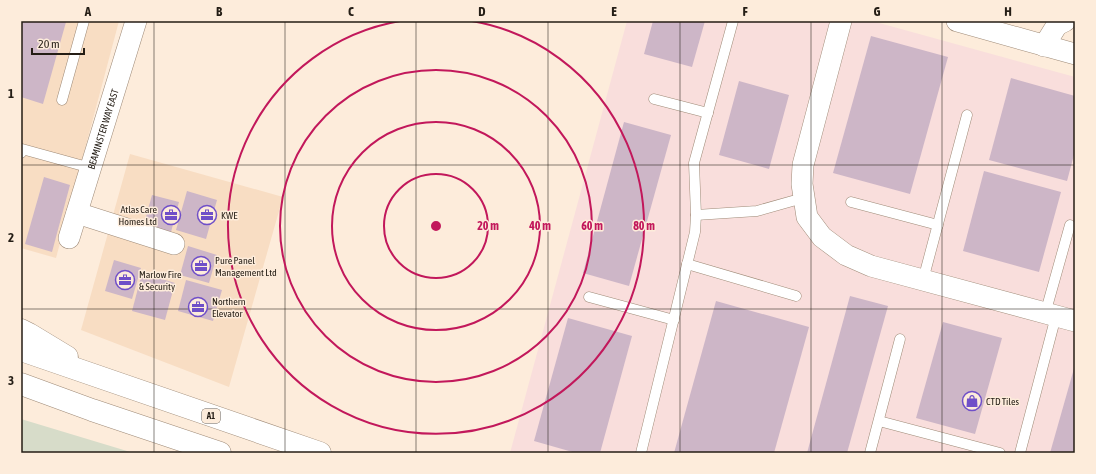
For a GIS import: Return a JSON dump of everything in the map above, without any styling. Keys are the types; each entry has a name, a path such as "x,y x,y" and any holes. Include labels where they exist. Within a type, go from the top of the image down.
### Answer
{"highway":[{"name":"A1","path":"21,330 103,379"},
{"name":"A1","path":"21,350 320,453"},
{"path":"21,384 92,410 220,453"},
{"path":"21,398 92,410"}],"street":[{"name":"BEAMINSTER WAY EAST","path":"69,238 135,21"},
{"path":"840,21 803,165 803,198 808,218 822,237 846,255 871,266 1059,317"},
{"path":"957,21 1075,54"},
{"path":"1044,46 1057,25 1065,21"},
{"path":"77,213 174,244"}],"lane":[{"path":"62,100 84,21"},
{"path":"641,453 695,232 696,215 694,163 733,21"},
{"path":"654,99 708,113"},
{"path":"923,280 967,115"},
{"path":"21,150 91,168"},
{"path":"696,215 757,212 803,198"},
{"path":"851,202 938,225"},
{"path":"1020,453 1059,317 1070,225"},
{"path":"687,264 796,296"},
{"path":"589,297 674,320"},
{"path":"870,453 900,339"},
{"path":"879,421 1000,453"}],"shaded area":[{"path":"21,21 119,21 56,258 21,248"},
{"path":"627,21 872,21 1075,77 1075,453 510,453"},
{"path":"130,154 283,197 229,387 81,330"}],"green space":[{"path":"21,419 127,451 133,453 21,453"}],"building":[{"path":"21,21 66,22 43,104 21,97"},
{"path":"653,21 705,21 692,67 644,54"},
{"path":"871,36 948,57 910,194 833,173"},
{"path":"1011,78 1075,96 1075,151 1067,181 989,160"},
{"path":"739,81 789,95 769,169 719,155"},
{"path":"624,122 671,135 629,286 583,273"},
{"path":"984,171 1061,192 1039,272 963,251"},
{"path":"44,177 70,185 52,252 25,244"},
{"path":"187,191 217,200 206,239 176,230"},
{"path":"152,195 179,202 171,232 144,224"},
{"path":"188,246 217,255 209,283 180,275"},
{"path":"114,260 141,268 132,299 105,291"},
{"path":"142,273 175,283 165,320 132,311"},
{"path":"186,280 222,290 213,321 178,311"},
{"path":"850,296 888,306 847,453 807,453"},
{"path":"716,301 809,327 774,453 674,453"},
{"path":"568,318 632,336 600,453 576,453 534,441"},
{"path":"943,322 1002,338 975,434 916,418"},
{"path":"1075,365 1075,453 1050,453"}],"place":[{"name":"Atlas Care Homes Ltd","path":"171,215"},
{"name":"KWE","path":"207,215"},
{"name":"Pure Panel Management Ltd","path":"201,266"},
{"name":"Marlow Fire & Security","path":"125,280"},
{"name":"Northern Elevator","path":"198,307"},
{"name":"CTD Tiles","path":"972,401"}]}
